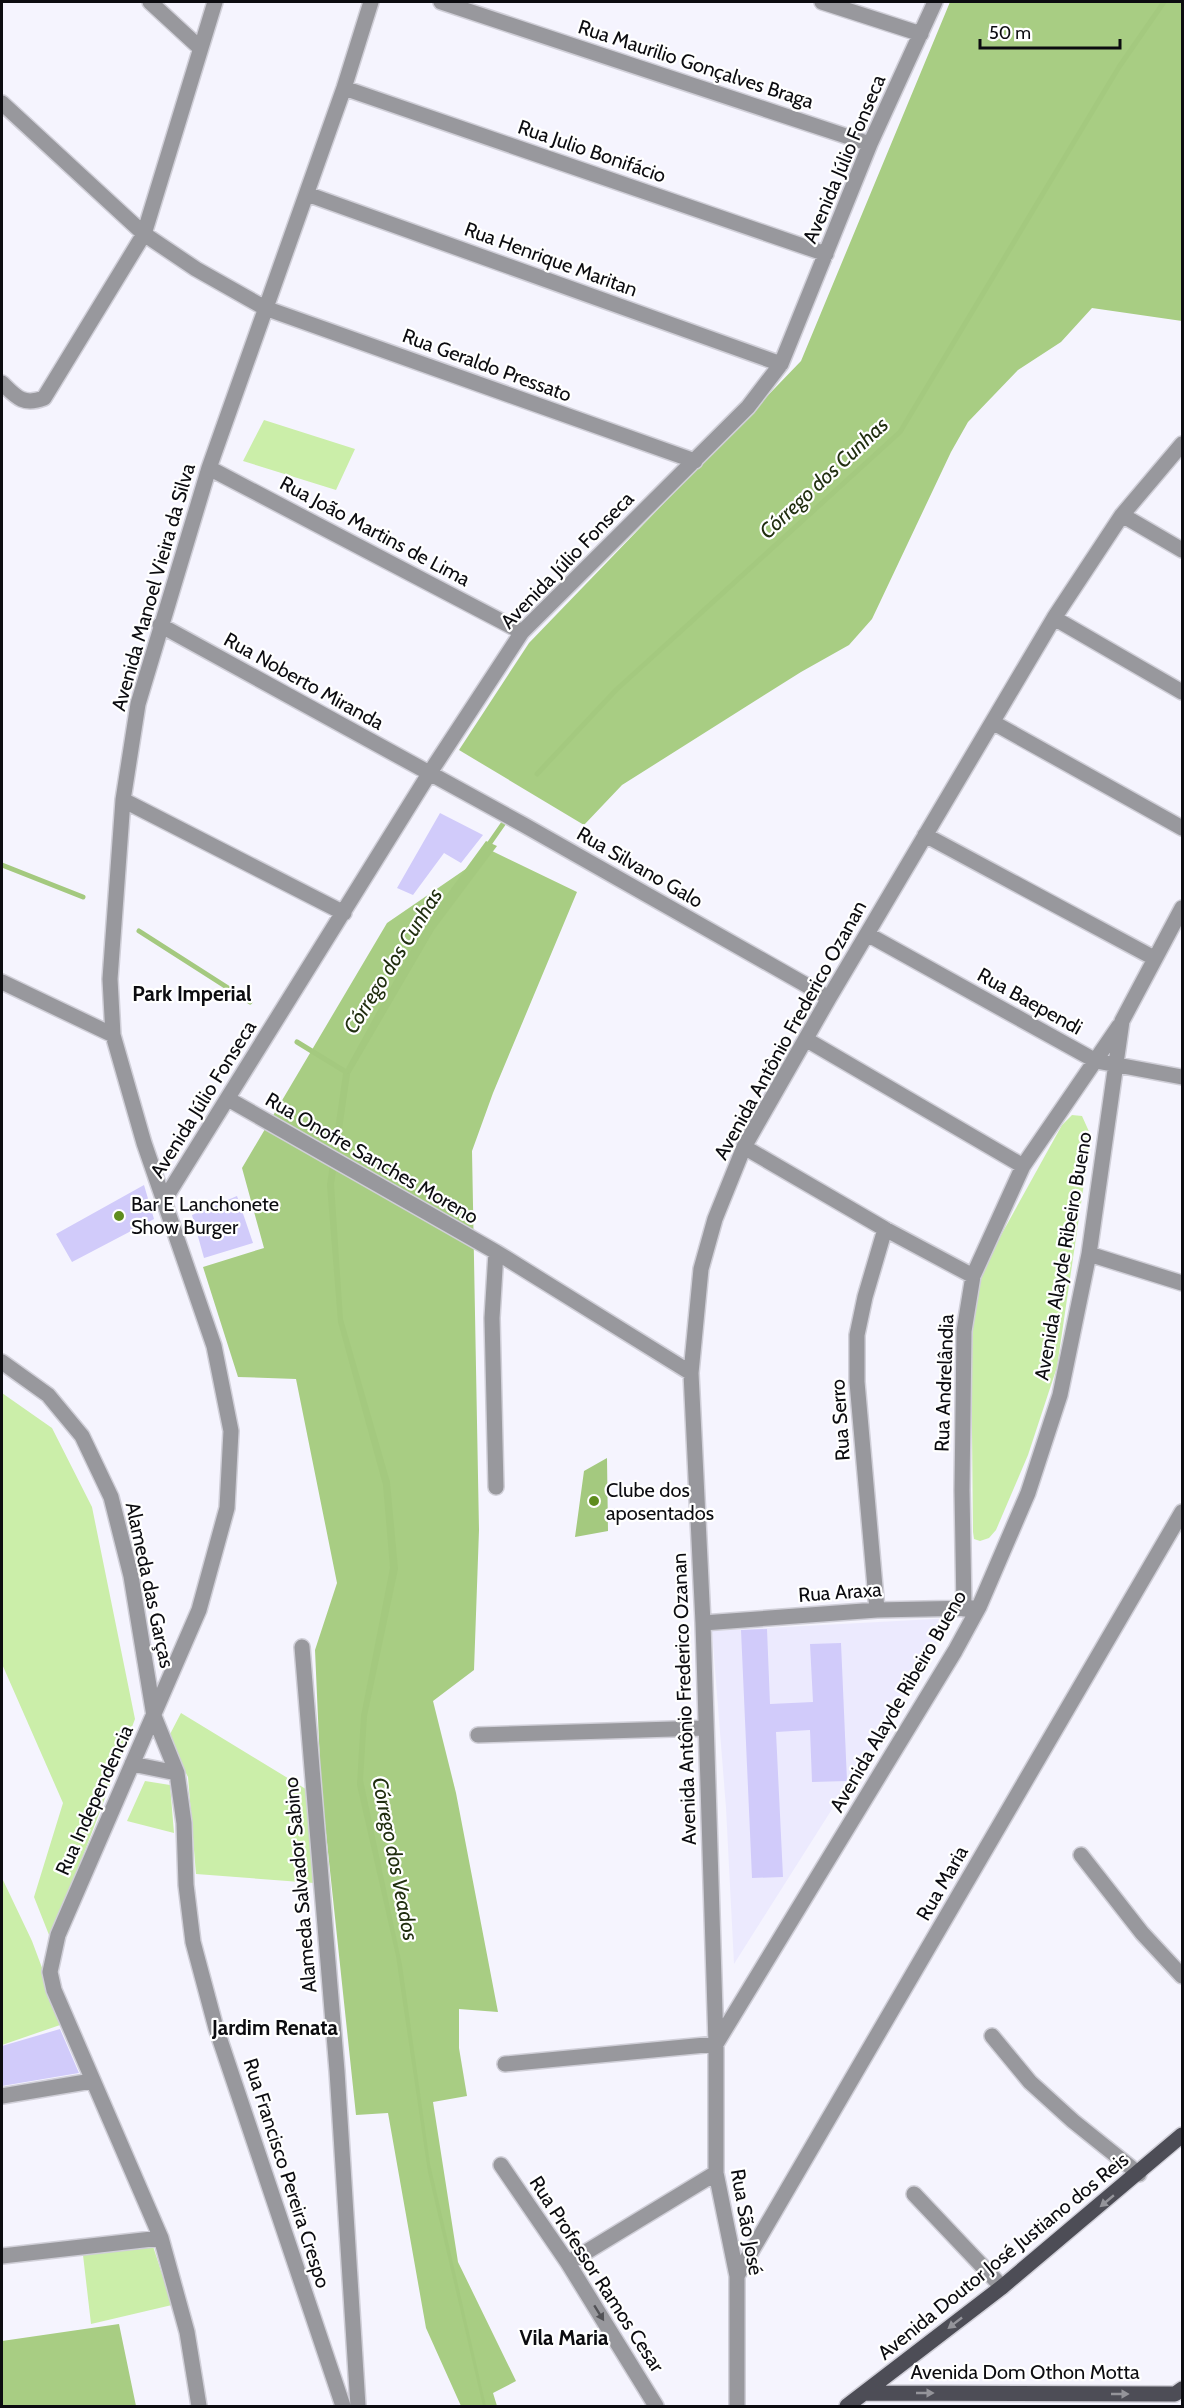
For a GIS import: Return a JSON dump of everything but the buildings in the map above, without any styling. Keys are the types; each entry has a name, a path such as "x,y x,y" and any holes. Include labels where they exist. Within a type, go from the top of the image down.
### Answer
{"main road":[{"name":"Avenida Doutor José Justiano dos Reis","path":"847,2406 1002,2287 1139,2174 1182,2134"},
{"name":"Avenida Dom Othon Motta","path":"866,2393 1180,2396"}],"street":[{"path":"150,2 200,48"},
{"path":"2,383 20,401 32,402 44,398 144,234 215,2"},
{"name":"Avenida Manoel Vieira da Silva","path":"163,1202 113,1035 110,979 123,800 138,704 209,468 344,88 371,2"},
{"name":"Rua Maurilio Gonçalves Braga","path":"441,2 870,144"},
{"path":"822,2 921,34"},
{"name":"Avenida Júlio Fonseca","path":"163,1202 429,774 522,632 748,407 781,364 870,144 934,2"},
{"name":"Rua Julio Bonifácio","path":"344,88 826,254"},
{"name":"Rua Geraldo Pressato","path":"2,103 144,234 196,270 265,308 695,460"},
{"name":"Rua Henrique Maritan","path":"307,194 781,364"},
{"name":"Avenida Antônio Frederico Ozanan","path":"716,2044 703,1623 691,1374 694,1319 701,1269 715,1219 744,1147 829,998 994,723 1054,618 1122,515 1182,444"},
{"name":"Rua João Martins de Lima","path":"209,468 522,632"},
{"path":"1122,515 1182,550"},
{"path":"1054,618 1182,692"},
{"name":"Rua Noberto Miranda","path":"160,625 429,774"},
{"path":"994,723 1182,828"},
{"name":"Rua Silvano Galo","path":"429,774 525,825 829,998"},
{"path":"123,800 344,913"},
{"path":"925,835 1154,958"},
{"name":"Avenida Alayde Ribeiro Bueno","path":"716,2044 956,1651 972,1608 1028,1493 1060,1395 1089,1254 1122,1022 1182,908"},
{"name":"Rua Baependi","path":"867,934 1096,1061 1182,1077"},
{"path":"2,982 113,1035"},
{"name":"Rua Andrelândia","path":"972,1608 962,1490 964,1331 973,1276 1023,1166 1122,1022"},
{"path":"807,1040 1023,1166"},
{"name":"Rua Onofre Sanches Moreno","path":"228,1099 496,1252 691,1374"},
{"path":"744,1147 885,1229 973,1276"},
{"name":"Rua Independencia","path":"163,1202 214,1346 231,1431 227,1508 199,1610 52,1954 50,1972 54,1990 160,2238 187,2332 199,2406"},
{"name":"Rua Serro","path":"877,1610 857,1382 857,1335 864,1297 885,1229"},
{"path":"496,1252 492,1318 496,1486"},
{"path":"1089,1254 1182,1283"},
{"name":"Alameda das Garças","path":"2,1362 48,1395 82,1436 111,1497 131,1576 154,1716"},
{"name":"Rua Maria","path":"737,2276 1182,1512"},
{"name":"Rua Araxa","path":"703,1623 877,1610 972,1608"},
{"name":"Alameda Salvador Sabino","path":"302,1647 337,2071 358,2406"},
{"name":"Rua Francisco Pereira Crespo","path":"154,1716 177,1773 184,1824 186,1886 193,1942 216,2028 343,2406"},
{"path":"478,1735 706,1728"},
{"path":"132,1764 177,1773"},
{"path":"1081,1855 1142,1933 1182,1976"},
{"path":"992,2037 1030,2082 1073,2121 1139,2174"},
{"path":"505,2064 716,2044"},
{"name":"Rua São José","path":"716,2044 716,2173 737,2276 737,2406"},
{"path":"2,2096 92,2081"},
{"name":"Rua Professor Ramos Cesar","path":"501,2165 568,2263 656,2406"},
{"path":"568,2263 716,2173"},
{"path":"914,2194 1002,2287"},
{"path":"2,2256 160,2238"}],"shaded area":[{"path":"950,2 1182,2 1182,321 1092,308 1061,342 1018,370 968,422 951,452 872,619 849,645 801,672 622,785 584,825 459,750 529,643 801,361"},
{"path":"264,420 355,449 336,490 243,461"},
{"path":"486,841 497,846 434,930 350,1074 334,1184 343,1319 390,1482 398,1569 367,1716 363,1780 402,1965 430,2164 486,2406 483,2406 428,2172 396,1956 357,1785 361,1716 390,1568 383,1485 338,1322 327,1185 343,1074 424,926"},
{"path":"492,851 577,892 493,1093 472,1151 479,1530 474,1670 433,1701 456,1793 498,2012 459,2009 459,2048 467,2096 433,2102 458,2262 516,2381 493,2393 497,2406 461,2406 426,2328 388,2113 356,2115 321,1786 315,1650 337,1583 296,1379 238,1377 203,1267 264,1248 242,1168 387,923"},
{"path":"1072,1115 1082,1116 1091,1136 1057,1367 1028,1455 996,1530 989,1538 980,1541 974,1539 973,1532 971,1332 975,1298 985,1264 1062,1125"},
{"path":"2,1393 52,1428 92,1507 135,1719 51,1940 34,1897 63,1803 2,1664"},
{"name":"Clube dos aposentados","path":"607,1458 608,1531 575,1537 584,1471"},
{"path":"953,1618 734,1964 726,1808 712,1631"},
{"path":"181,1713 309,1791 314,1883 196,1874 188,1777 168,1738"},
{"path":"145,1781 170,1785 174,1833 127,1821"},
{"path":"2,1878 32,1941 63,2024 2,2045"},
{"path":"152,2243 172,2305 91,2324 83,2255 78,2252"},
{"path":"119,2324 136,2406 2,2406 2,2341"}],"waterway":[{"name":"Córrego dos Cunhas","path":"537,774 616,690 900,432 1119,67 1164,2"},
{"name":"Córrego dos Cunhas","path":"487,847 503,824"},
{"path":"2,865 83,897"},
{"path":"139,931 250,1002"},
{"path":"297,1042 346,1072"}],"place":[{"name":"Bar E Lanchonete Show Burger","path":"119,1216"},
{"name":"Clube dos aposentados","path":"594,1501"}],"district":[{"name":"Park Imperial","path":"192,994"},
{"name":"Jardim Renata","path":"275,2028"},
{"name":"Vila Maria","path":"564,2338"}],"water label":[{"name":"Córrego dos Veados","path":"395,1859"}]}
